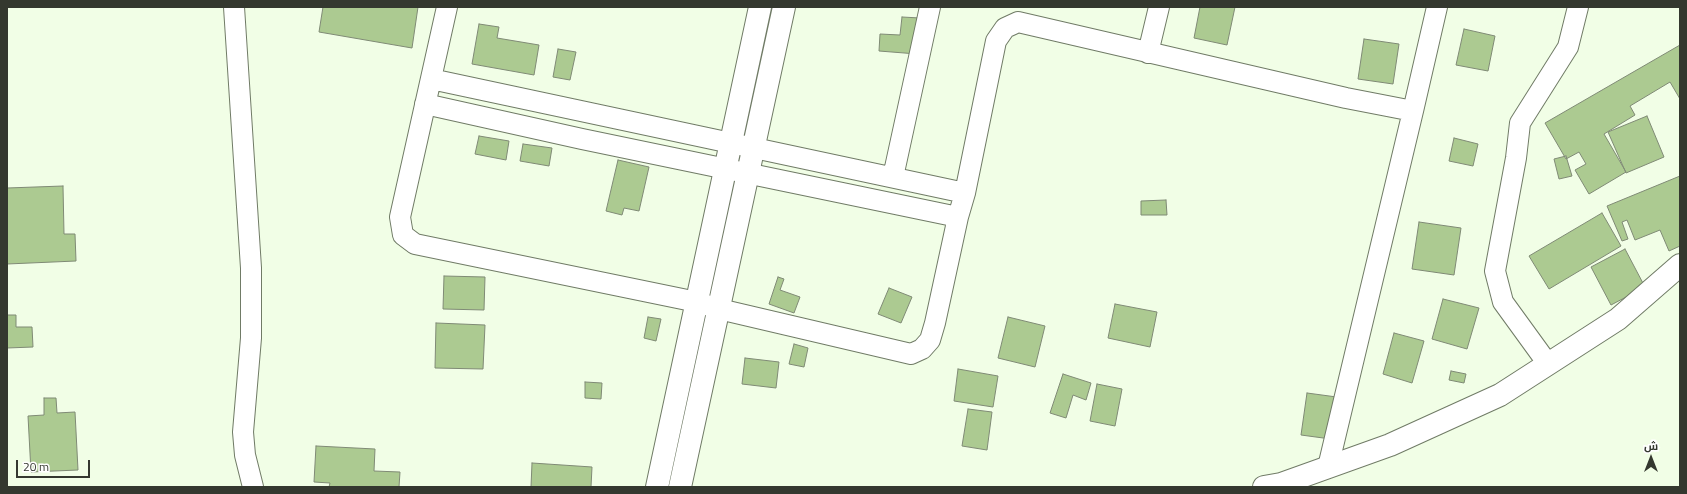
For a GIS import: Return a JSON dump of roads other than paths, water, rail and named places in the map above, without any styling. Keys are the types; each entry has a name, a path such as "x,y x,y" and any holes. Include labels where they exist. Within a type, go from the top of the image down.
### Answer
{"street":[{"path":"234,7 251,268 251,338 243,432 245,454 253,487"},
{"path":"447,7 400,217 404,235 415,244 697,302 719,309 911,354 922,349 930,340 935,323 958,217 965,193 996,42 1005,28 1018,22 1346,98 1414,111"},
{"path":"657,487 760,7"},
{"path":"680,487 784,7"},
{"path":"893,177 930,7"},
{"path":"1148,53 1159,7"},
{"path":"1328,467 1414,111 1437,7"},
{"path":"1548,364 1503,302 1495,271 1516,158 1520,123 1568,47 1578,7"},
{"path":"431,79 965,193"},
{"path":"425,104 725,169 958,217"},
{"path":"1264,487 1281,484 1390,445 1500,395 1618,319 1680,265"}]}
